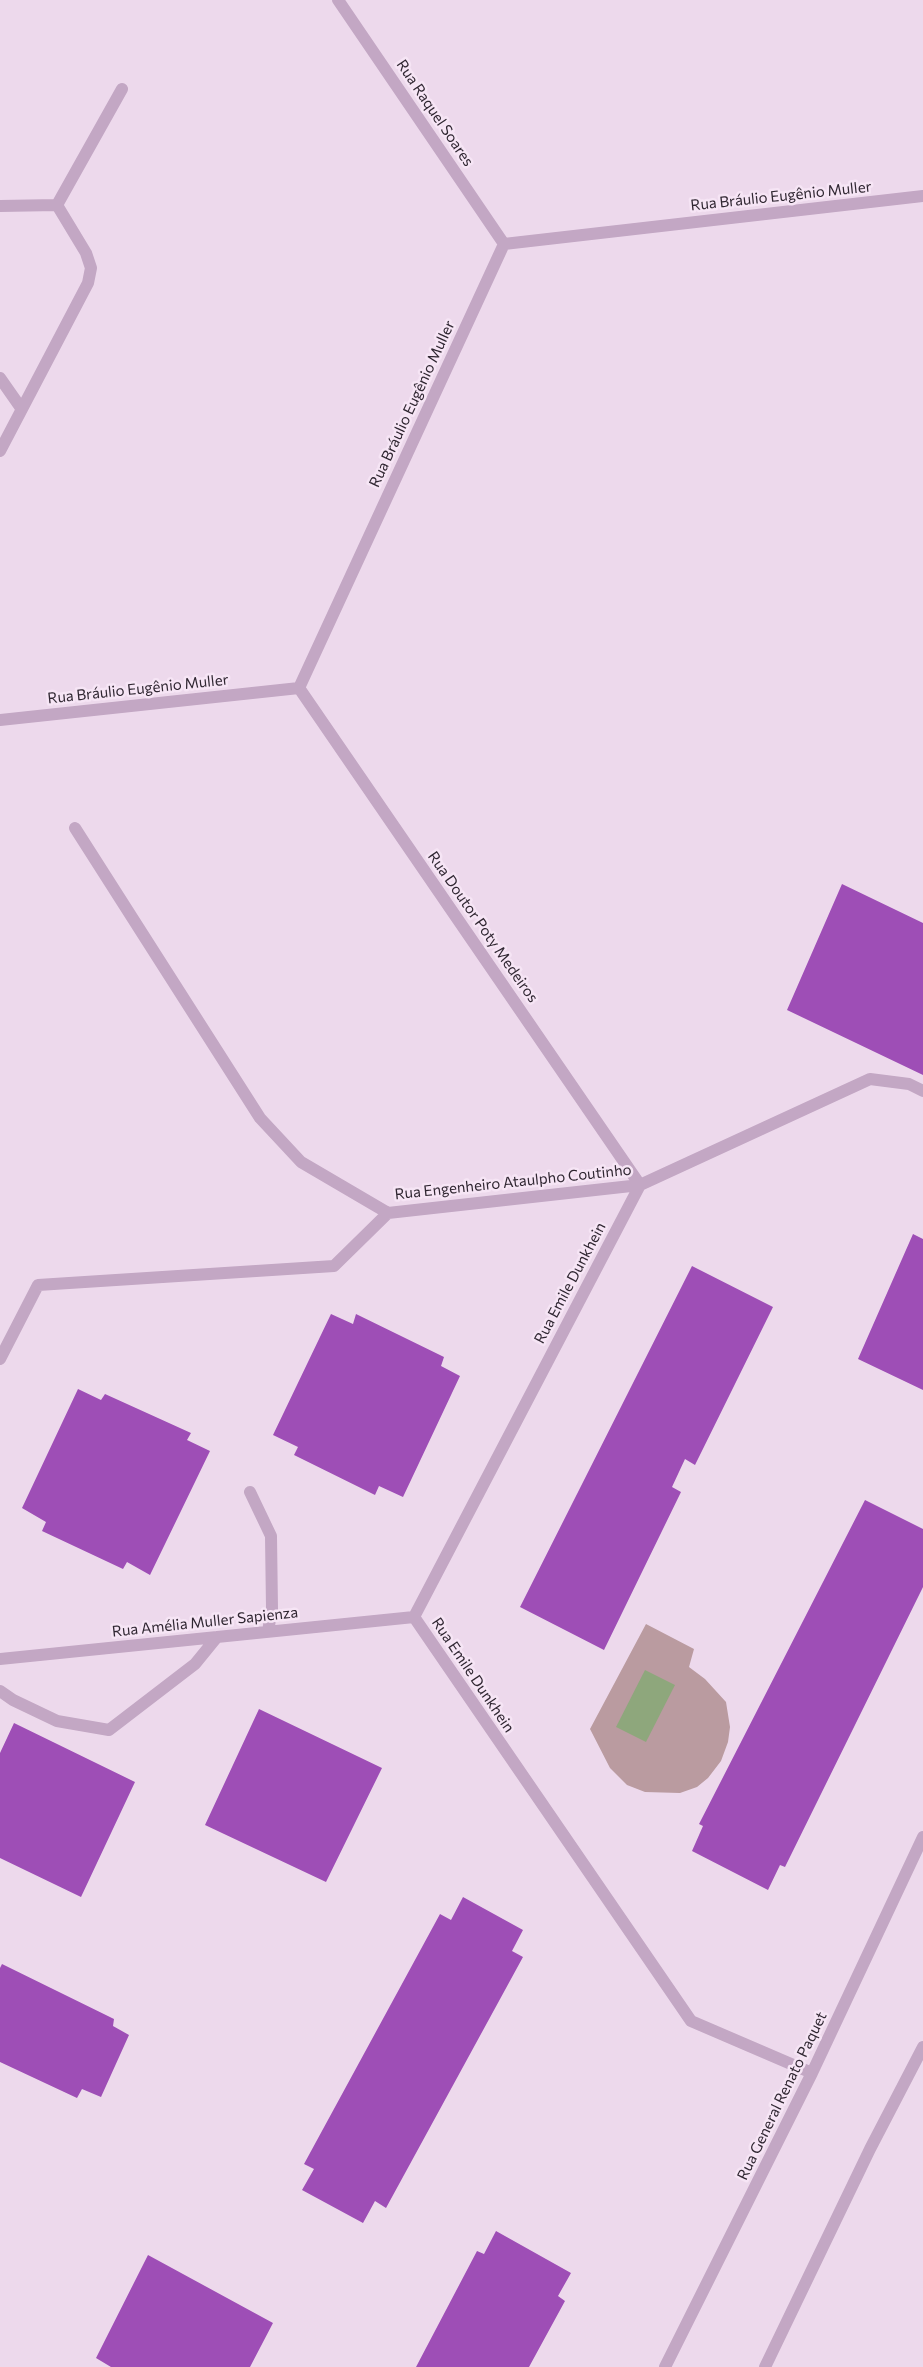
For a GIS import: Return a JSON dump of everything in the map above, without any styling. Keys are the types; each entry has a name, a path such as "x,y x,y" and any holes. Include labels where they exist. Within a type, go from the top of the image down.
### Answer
{"street":[{"name":"Rua Raquel Soares","path":"338,0 504,244"},
{"path":"57,205 122,89"},
{"name":"Rua Bráulio Eugênio Muller","path":"0,720 299,688 504,244 923,196"},
{"path":"0,206 57,205"},
{"path":"0,451 20,408 88,283 91,268 86,253 57,205"},
{"path":"0,378 20,408"},
{"name":"Rua Doutor Poty Medeiros","path":"299,688 640,1185"},
{"path":"75,828 260,1118 301,1162 388,1213"},
{"name":"Rua Engenheiro Ataulpho Coutinho","path":"0,1359 38,1285 334,1266 388,1213 640,1185 870,1079 909,1084 923,1091"},
{"name":"Rua Emile Dunkhein","path":"640,1185 414,1617 691,2021 812,2073"},
{"path":"250,1492 272,1536 272,1609 268,1631"},
{"name":"Rua Amélia Muller Sapienza","path":"0,1659 414,1617"},
{"path":"0,1691 13,1700 57,1720 109,1730 195,1664 216,1637"},
{"name":"Rua General Renato Paquet","path":"665,2367 812,2073 923,1837"},
{"path":"765,2367 870,2149 923,2047"}],"shaded area":[{"path":"646,1624 694,1649 689,1667 705,1679 726,1702 730,1727 728,1742 721,1761 708,1778 697,1787 680,1793 645,1792 627,1785 610,1768 590,1729"},
{"path":"645,1670 675,1685 646,1742 616,1727"}],"building":[{"path":"842,884 923,923 923,1075 787,1010"},
{"path":"913,1234 923,1239 923,1390 858,1359"},
{"path":"692,1266 773,1307 695,1465 685,1459 672,1487 681,1492 604,1650 520,1607"},
{"path":"331,1314 353,1324 356,1314 444,1357 441,1366 460,1376 403,1497 379,1486 375,1495 294,1455 298,1447 273,1435"},
{"path":"78,1389 101,1400 105,1394 191,1433 187,1440 210,1451 150,1575 127,1562 123,1569 42,1531 46,1522 22,1508"},
{"path":"865,1500 923,1529 923,1587 785,1867 780,1865 768,1890 692,1851 703,1826 699,1824"},
{"path":"259,1709 382,1768 326,1882 205,1825"},
{"path":"14,1723 135,1782 81,1897 0,1858 0,1753"},
{"path":"463,1897 523,1930 512,1951 523,1957 386,2208 375,2201 363,2223 302,2190 314,2169 304,2164 440,1914 451,1920"},
{"path":"2,1964 114,2019 113,2026 129,2035 101,2097 82,2089 77,2098 0,2062 0,1968"},
{"path":"496,2231 571,2273 558,2296 565,2301 529,2367 416,2367 477,2251 484,2254"},
{"path":"148,2255 273,2323 250,2367 111,2367 96,2358"}]}
